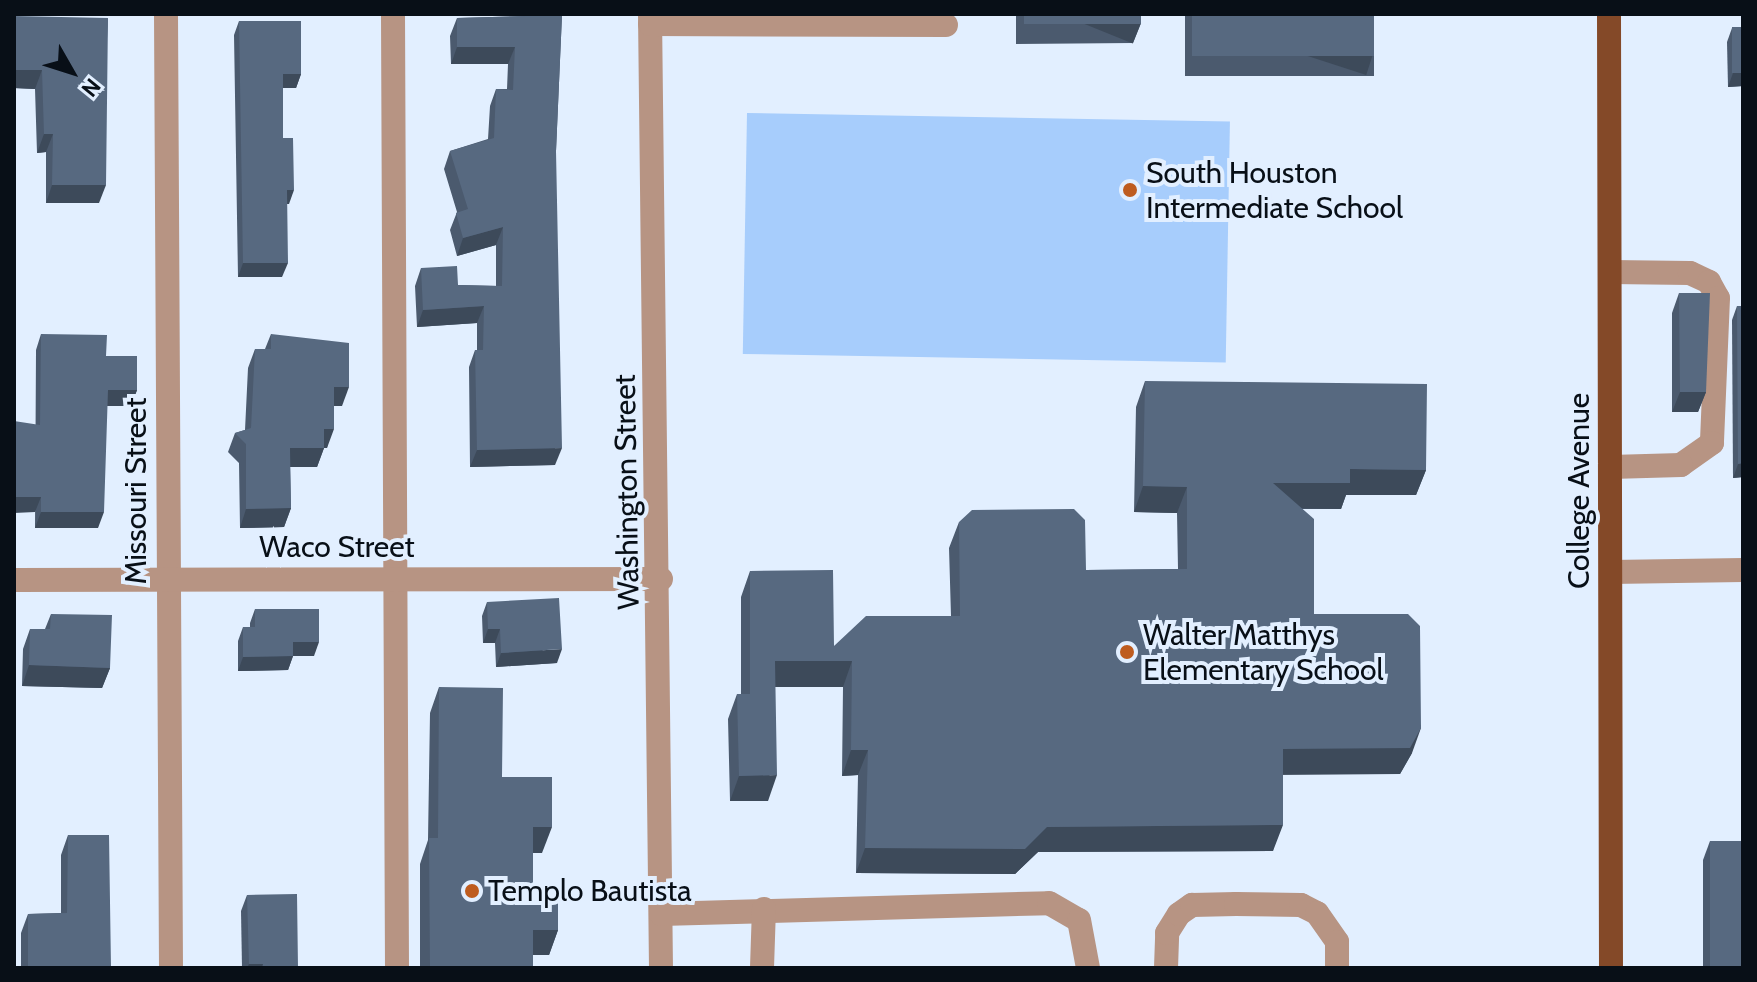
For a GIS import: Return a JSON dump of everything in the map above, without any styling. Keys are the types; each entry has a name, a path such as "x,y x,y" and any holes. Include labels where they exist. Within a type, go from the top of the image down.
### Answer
{"main road":[{"name":"College Avenue","path":"1609,14 1611,968"}],"street":[{"name":"Missouri Street","path":"166,14 171,968"},
{"path":"393,14 397,968"},
{"path":"650,19 946,25"},
{"name":"Washington Street","path":"650,19 661,579 661,968"},
{"path":"1611,272 1690,273 1709,282 1718,298 1712,443 1681,465 1611,467"},
{"path":"1611,572 1743,570"},
{"name":"Waco Street","path":"14,580 661,579"},
{"path":"661,914 1049,903 1079,920 1088,968"},
{"path":"1166,968 1167,933 1192,905 1262,904 1301,905 1317,913 1337,942 1337,968"},
{"path":"762,968 764,909"}],"shaded area":[{"path":"747,113 1230,121 1226,362 743,354"}],"building":[{"path":"1024,14 1141,14 1141,24 1024,24"},
{"path":"1192,14 1374,14 1374,56 1192,56"},
{"path":"562,15 556,151 562,448 477,450 475,350 483,350 484,306 423,310 421,268 457,266 458,285 502,286 503,227 463,238 456,213 468,209 450,151 494,138 496,89 513,90 515,47 457,47 457,18"},
{"path":"14,16 108,18 106,185 52,185 53,134 44,134 42,70 14,70"},
{"path":"239,21 301,21 301,74 283,74 283,138 293,138 294,190 287,190 288,263 243,263"},
{"path":"1732,27 1743,27 1743,73 1732,73"},
{"path":"1679,293 1710,293 1706,392 1680,392"},
{"path":"1737,306 1743,306 1743,463 1738,464"},
{"path":"41,334 107,335 106,356 137,356 137,390 108,390 104,512 41,512 41,497 14,497 14,421 40,425"},
{"path":"271,334 349,343 349,387 334,387 334,429 324,429 324,448 290,448 291,508 246,509 246,444 235,433 251,428 255,349 271,349"},
{"path":"1145,381 1427,384 1426,470 1350,469 1350,483 1273,483 1314,519 1314,614 1408,614 1420,626 1421,728 1410,748 1283,749 1283,825 1047,827 1025,849 865,848 868,750 851,750 852,661 775,661 777,775 739,776 737,694 750,694 750,571 833,570 834,646 866,616 960,616 959,522 972,510 1074,509 1085,520 1086,570 1187,569 1187,487 1143,486"},
{"path":"559,598 562,649 501,653 500,629 488,629 487,602"},
{"path":"255,609 319,609 319,642 293,642 293,656 243,657 243,627 255,627"},
{"path":"51,614 112,615 110,668 29,665 30,629 50,629"},
{"path":"439,687 503,688 502,777 552,777 552,827 533,827 533,893 558,893 558,930 533,930 533,968 430,968 429,838 438,838"},
{"path":"68,835 109,835 111,968 28,968 28,914 67,913"},
{"path":"1710,841 1743,841 1743,968 1710,968"},
{"path":"297,894 298,968 263,968 263,964 249,964 247,895"}],"place":[{"name":"South Houston Intermediate School","path":"1130,190"},
{"name":"Walter Matthys Elementary School","path":"1127,652"},
{"name":"Templo Bautista","path":"472,891"}]}
